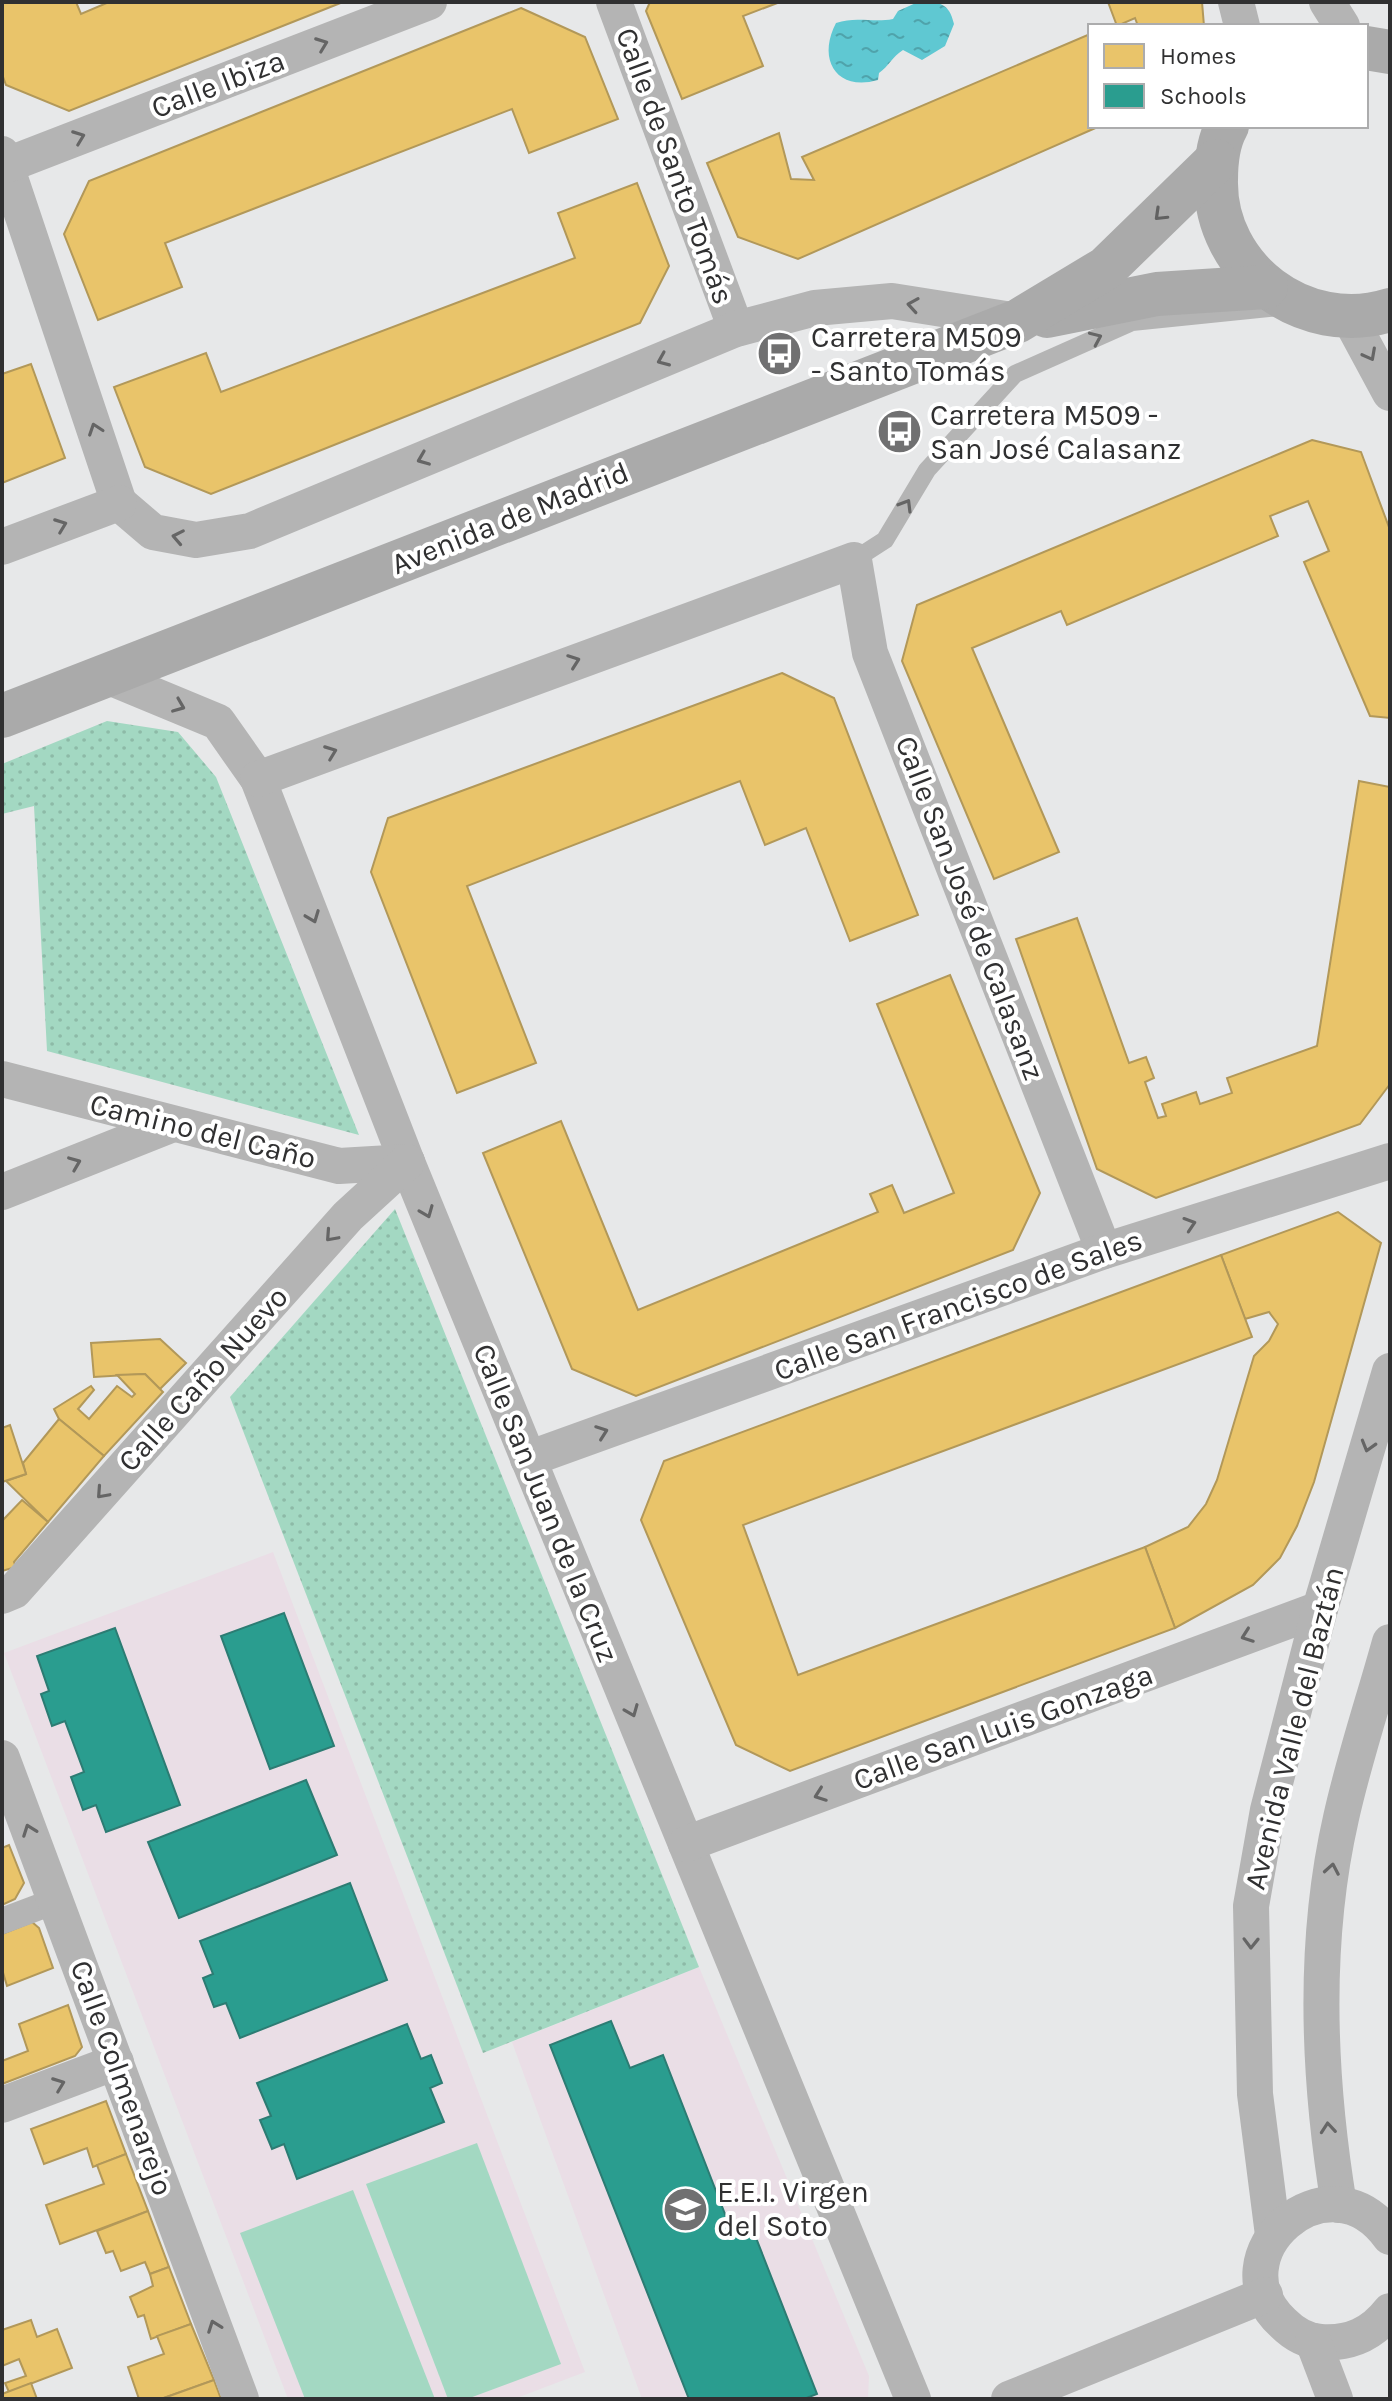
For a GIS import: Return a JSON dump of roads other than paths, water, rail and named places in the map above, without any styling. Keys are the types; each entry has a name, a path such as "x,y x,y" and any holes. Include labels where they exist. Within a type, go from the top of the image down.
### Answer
{"main road":[{"path":"1368,48 1390,52"},
{"path":"1221,143 1215,197 1224,231 1241,262 1281,296 1322,314 1370,313"},
{"name":"Avenida de Madrid","path":"2,716 702,442 884,376 1018,321 1106,268 1221,143"},
{"name":"Avenida de Madrid","path":"1018,321 1157,294 1281,296"}],"street":[{"name":"Calle Ibiza","path":"4,160 429,2"},
{"name":"Calle de Santo Tomás","path":"614,2 736,329"},
{"path":"1236,2 1242,24"},
{"path":"1327,2 1341,24"},
{"path":"2,547 119,503 4,160"},
{"name":"Avenida de Madrid","path":"119,503 153,532 196,540 250,531 736,329 815,308 892,301 1018,321"},
{"path":"1370,313 1390,393"},
{"path":"258,779 854,560"},
{"name":"Calle San José de Calasanz","path":"854,560 870,653 1104,1251"},
{"name":"Calle San Juan de la Cruz","path":"107,676 218,722 258,779 407,1162 913,2399"},
{"name":"Camino del Caño","path":"2,1079 339,1166 407,1162"},
{"path":"2,1192 173,1124"},
{"name":"Calle San Francisco de Sales","path":"528,1459 1104,1251 1390,1161"},
{"name":"Calle Caño Nuevo","path":"2,1596 14,1591 348,1216 407,1162"},
{"name":"Avenida Valle del Baztán","path":"1273,2235 1255,2094 1251,1906 1268,1810 1320,1609 1390,1371"},
{"name":"Calle San Luis Gonzaga","path":"686,1844 1320,1609"},
{"path":"1339,2205 1323,2077 1320,1993 1326,1907 1341,1818 1390,1642"},
{"name":"Calle Colmenarejo","path":"2,1758 241,2399"},
{"path":"2,1921 55,1901"},
{"path":"2,2105 116,2062"},
{"path":"1387,2329 1337,2343 1313,2341 1284,2324 1265,2295 1261,2274 1264,2254 1273,2235 1286,2220 1320,2205 1339,2205 1359,2210 1376,2220 1390,2237"},
{"path":"1009,2399 1265,2295"},
{"path":"1313,2341 1335,2399"}],"lane":[{"path":"854,560 885,540 927,470 1015,374 1132,322 1281,296"}],"water":[{"path":"918,2 937,3 949,11 954,24 945,46 922,60 903,50 879,73 878,80 851,81 834,70 829,49 836,23 893,19 898,11"}],"place":[{"name":"Carretera M509 - Santo Tomás","path":"780,354"},
{"name":"Carretera M509 - San José Calasanz","path":"899,432"},
{"name":"E.E.I. Virgen del Soto","path":"686,2209"}]}
